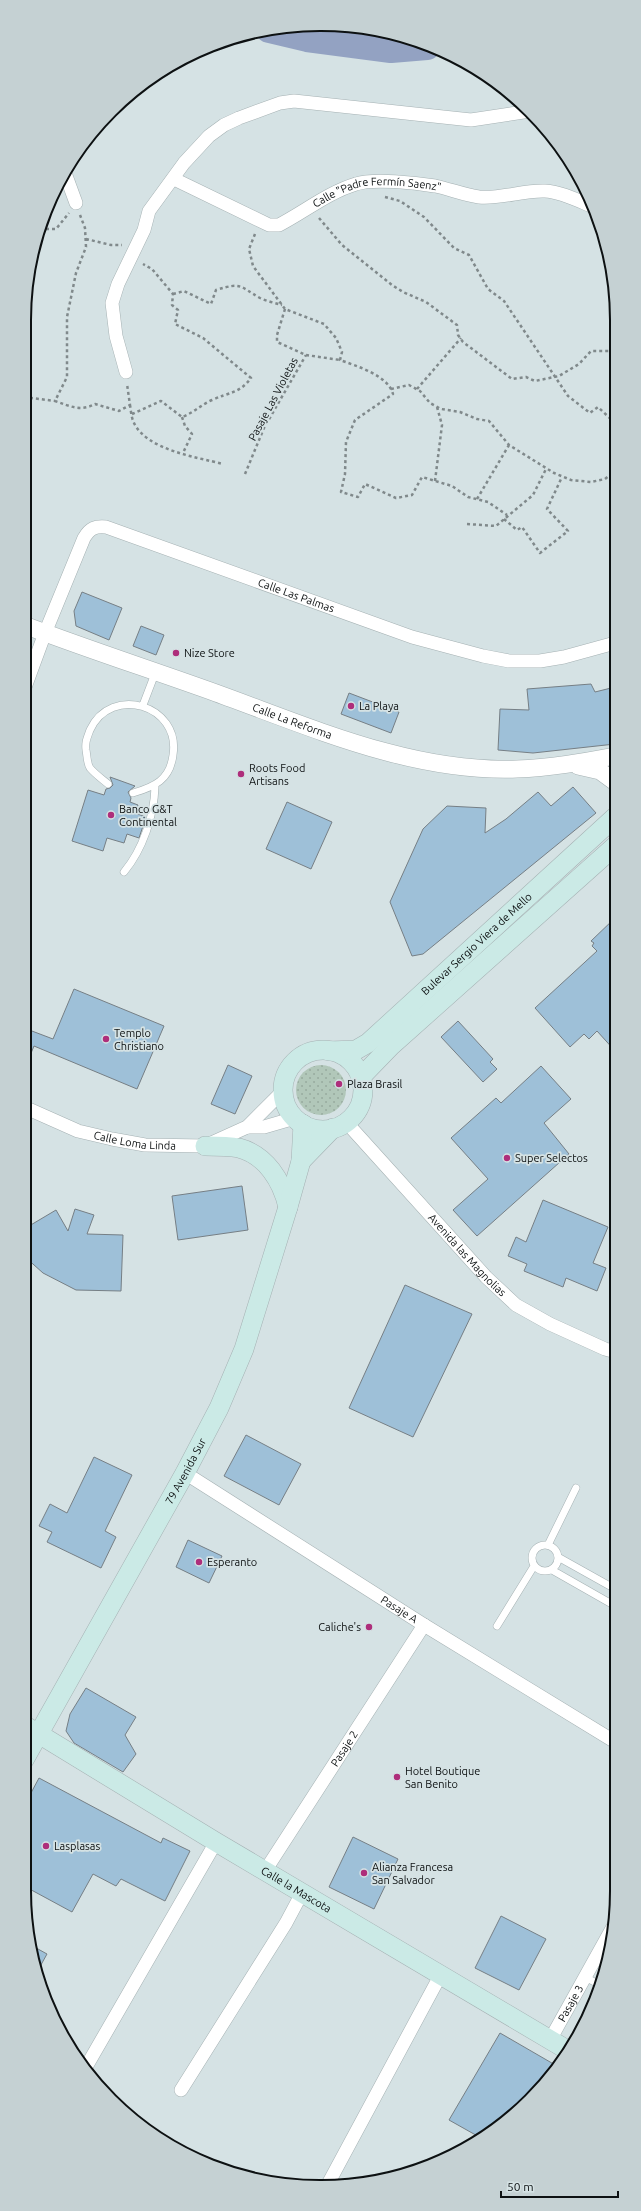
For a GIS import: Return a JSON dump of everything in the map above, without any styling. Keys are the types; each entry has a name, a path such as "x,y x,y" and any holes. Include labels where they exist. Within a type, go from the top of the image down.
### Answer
{"main road":[{"name":"Bulevar Sergio Viera de Mello","path":"329,1051 356,1050 368,1043 610,822"},
{"name":"Bulevar Sergio Viera de Mello","path":"360,1078 391,1046 610,850"},
{"path":"318,1050 329,1051 349,1060 360,1078 362,1090 361,1101 356,1112 340,1125 319,1129 299,1121 285,1103 283,1091 286,1073 296,1060 306,1054 318,1050"},
{"name":"79 Avenida Sur","path":"31,1729 184,1473 219,1408 244,1349 301,1161 299,1121"},
{"name":"79 Avenida Sur","path":"301,1161 340,1125"},
{"path":"204,1146 239,1148 264,1162 278,1179 285,1192 288,1207"},
{"name":"Calle la Mascota","path":"31,1729 440,1976 563,2047"}],"street":[{"path":"126,372 116,336 112,303 144,230 149,211 197,148 224,125 280,103 294,101 471,120 521,112"},
{"name":"Calle \"Padre Fermín Saenz\"","path":"174,179 260,223 279,225 342,189 358,183 372,182 435,186 479,197 506,197 524,192 550,191 585,204"},
{"path":"68,180 76,203"},
{"name":"Calle Las Palmas","path":"45,633 84,538 90,530 98,526 106,527 412,637 484,656 510,661 540,661 564,657 610,644"},
{"name":"Calle La Reforma","path":"31,628 344,739 412,759 467,768 503,769 570,765 610,757"},
{"path":"31,671 45,633"},
{"name":"Calle La Reforma","path":"570,765 600,771 610,778"},
{"name":"Calle Loma Linda","path":"31,1110 78,1131 112,1139 145,1145 204,1146 247,1127 283,1091"},
{"name":"Calle Loma Linda","path":"247,1127 264,1127 299,1121"},
{"name":"Avenida las Magnolias","path":"340,1125 486,1277 516,1305 556,1326 610,1350"},
{"name":"Pasaje A","path":"184,1473 424,1625 610,1739"},
{"name":"Pasaje 2","path":"265,1871 424,1625"},
{"path":"88,2063 216,1842"},
{"path":"181,2090 286,1923 302,1893"},
{"name":"Pasaje 3","path":"550,2040 605,1940"},
{"path":"330,2179 440,1976"}],"lane":[{"path":"143,705 156,671"},
{"path":"108,784 89,767 85,742 96,718 117,705 143,705 164,719 175,742 171,768 154,787 133,793"},
{"path":"124,872 136,853 152,815 154,787"},
{"path":"548,1546 576,1488"},
{"path":"497,1626 534,1566 532,1555 534,1550 538,1547 548,1546 553,1548 558,1557 610,1587"},
{"path":"552,1570 558,1557"},
{"path":"534,1566 542,1571 552,1570 610,1603"},
{"path":"585,1977 595,1983"}],"path":[{"path":"372,182 377,195 400,200 424,216 454,248 469,256 488,289 504,301 568,396 576,400 590,413 598,407 610,419"},
{"path":"45,230 56,229 76,203"},
{"path":"55,401 67,377 67,317 76,273 86,247 85,228 76,203"},
{"path":"311,208 342,245 403,292 426,302 457,325 458,335 461,338 512,379 526,377 535,381 554,377 579,364 591,351 610,351"},
{"path":"260,223 249,249 253,266 284,309 277,335 277,342 306,355 340,360 368,371 391,389 393,394 355,420 348,432 346,442 345,474 340,492 358,497 366,484 396,498 412,495 422,477 452,486 468,497 488,502 507,515"},
{"path":"85,239 134,250 173,294 172,305 178,310 175,324 202,338 252,378 244,388 211,401 196,412 182,418"},
{"path":"173,294 184,291 211,304 216,290 230,285 243,286 261,298 282,305"},
{"path":"284,309 324,324 336,338 342,352 340,360"},
{"path":"417,389 461,338"},
{"name":"Pasaje Las Violetas","path":"245,474 264,428 306,355"},
{"path":"126,372 133,422 138,430 152,443 223,464"},
{"path":"391,389 409,385 417,389 430,403 437,407 489,421 509,445 562,477 571,480 591,482 605,479 610,475"},
{"path":"31,398 55,401 77,408 87,409 95,404 119,411 130,404"},
{"path":"132,414 161,400 182,418 185,426 192,434 182,453"},
{"path":"435,481 442,425 437,407"},
{"path":"477,499 509,445"},
{"path":"467,524 496,526 507,515 533,495 546,468"},
{"path":"504,519 516,530 522,527 540,553 568,531 547,510 562,477"}],"green space":[{"path":"321,1065 330,1067 341,1076 346,1090 344,1099 335,1110 321,1115 312,1113 301,1104 296,1090 298,1081 307,1070"}],"building":[{"path":"82,592 122,608 109,640 76,626 74,611"},
{"path":"141,626 164,635 156,655 133,646"},
{"path":"591,684 595,692 610,688 610,745 533,753 498,750 500,709 529,710 527,689"},
{"path":"349,693 399,712 391,733 341,714"},
{"name":"Banco G&T Continental","path":"110,777 135,786 128,792 131,798 130,802 138,805 135,813 146,817 139,838 127,834 124,843 107,838 103,851 72,841 88,790 104,795 106,789 113,785"},
{"path":"573,787 596,813 423,954 412,956 390,902 423,829 447,806 486,808 485,833 506,819 538,792 551,806"},
{"path":"287,802 332,822 311,869 266,849"},
{"path":"610,923 610,1045 597,1031 589,1039 584,1034 570,1047 535,1008 597,951 592,946 594,943 591,941"},
{"name":"Templo Christiano","path":"74,989 164,1026 137,1089 34,1046 31,1053 31,1031 53,1039"},
{"path":"458,1021 493,1059 490,1062 497,1069 483,1082 441,1037"},
{"path":"228,1065 252,1076 235,1114 211,1104"},
{"path":"541,1066 571,1099 544,1123 569,1154 477,1236 453,1210 488,1179 451,1138 496,1098 501,1103"},
{"path":"242,1186 248,1230 178,1240 172,1196"},
{"path":"543,1200 608,1227 593,1263 606,1268 597,1291 566,1278 563,1287 524,1271 527,1264 508,1256 516,1237 526,1242"},
{"path":"75,1209 94,1215 87,1234 123,1235 121,1291 76,1290 43,1273 31,1262 31,1225 56,1210 68,1231"},
{"path":"405,1285 472,1314 413,1437 349,1408"},
{"path":"246,1435 301,1464 279,1505 224,1476"},
{"path":"94,1457 132,1475 105,1531 116,1537 101,1568 47,1542 52,1532 39,1526 50,1504 67,1513"},
{"name":"Esperanto","path":"188,1540 222,1556 209,1583 176,1567"},
{"path":"86,1688 136,1717 125,1735 136,1754 123,1772 74,1743 66,1731 70,1714"},
{"path":"39,1778 161,1843 163,1838 190,1851 165,1901 121,1879 116,1886 93,1874 72,1912 31,1890 31,1793"},
{"name":"Alianza Francesa San Salvador","path":"353,1837 398,1859 374,1909 329,1887"},
{"path":"501,1916 546,1939 519,1990 475,1968"},
{"path":"37,1949 47,1954 41,1965"},
{"path":"500,2033 552,2063 525,2095 511,2108 497,2120 475,2135 449,2120"}],"waterway":[{"path":"285,33 307,38 391,49 416,47"}],"place":[{"name":"Nize Store","path":"176,653"},
{"name":"La Playa","path":"351,706"},
{"name":"Roots Food Artisans","path":"241,774"},
{"name":"Banco G&T Continental","path":"111,815"},
{"name":"Templo Christiano","path":"106,1039"},
{"name":"Plaza Brasil","path":"339,1084"},
{"name":"Super Selectos","path":"507,1158"},
{"name":"Esperanto","path":"199,1562"},
{"name":"Caliche's","path":"369,1627"},
{"name":"Hotel Boutique San Benito","path":"397,1777"},
{"name":"Lasplasas","path":"46,1846"},
{"name":"Alianza Francesa San Salvador","path":"364,1873"}]}
